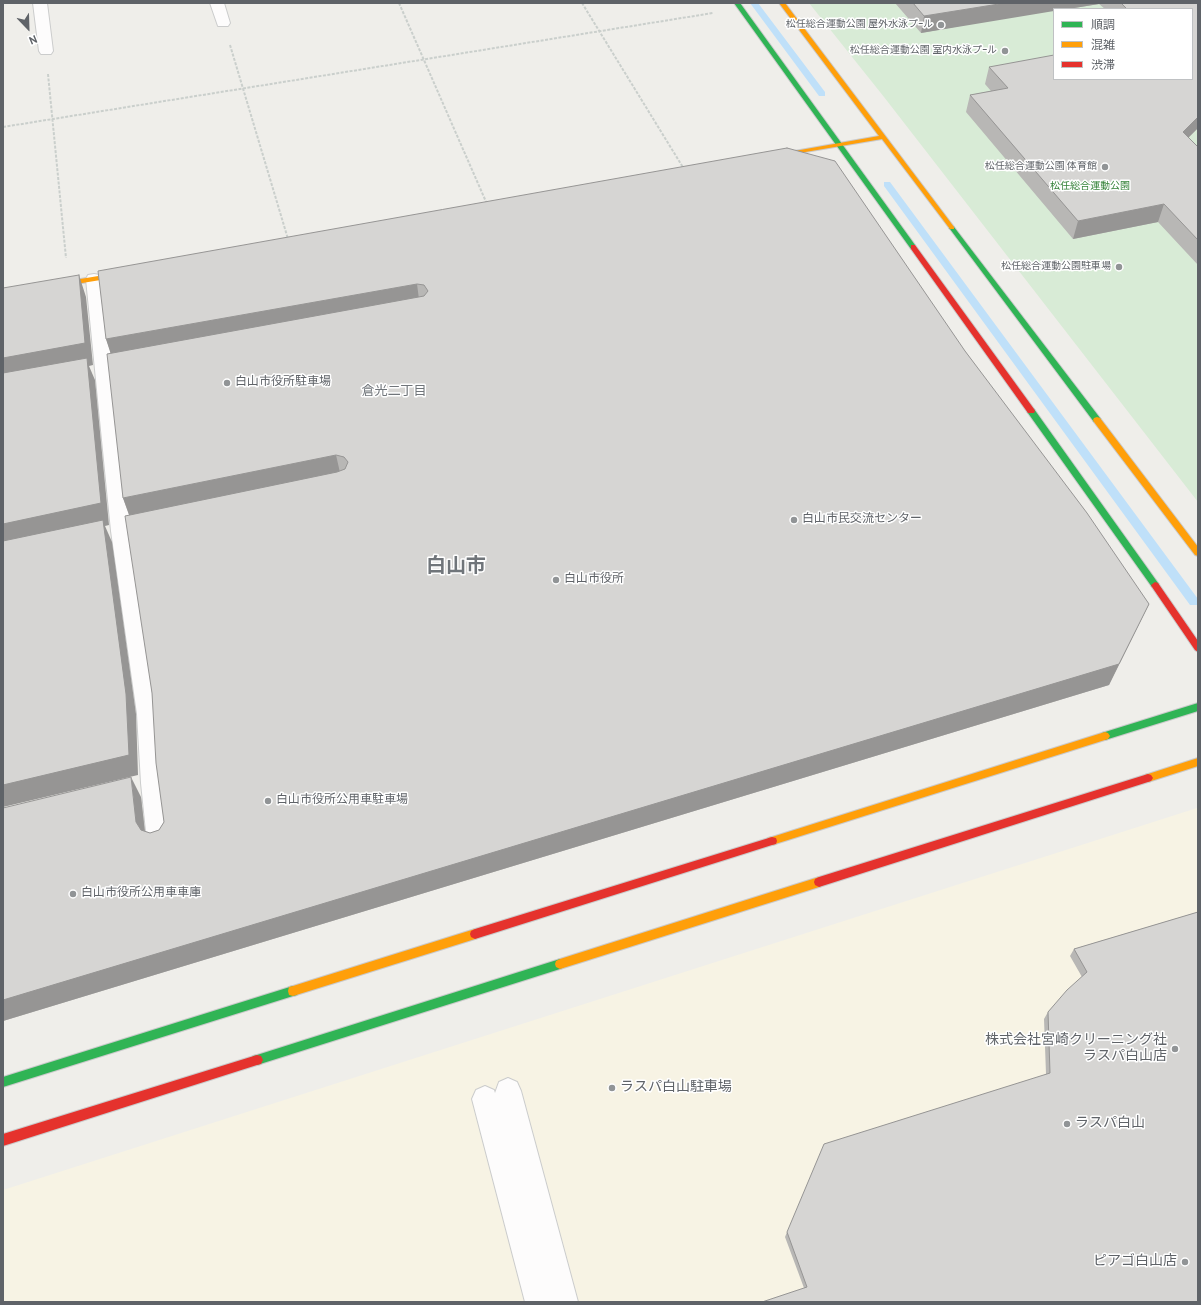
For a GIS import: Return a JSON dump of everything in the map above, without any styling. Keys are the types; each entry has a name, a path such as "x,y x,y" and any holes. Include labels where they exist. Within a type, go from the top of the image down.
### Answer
{"street":[{"path":"40,3 46,51"},
{"path":"217,3 223,23"},
{"path":"782,3 1198,553"},
{"path":"739,6 840,144 1139,561 1198,648"},
{"path":"765,158 883,137"},
{"path":"3,294 141,271"},
{"path":"3,1082 1198,707"},
{"path":"3,1140 1198,762"}],"lane":[{"path":"94,279 122,531 148,714 152,783 159,841"},
{"path":"130,788 152,783"},
{"path":"539,1302 496,1095 564,1302"}],"path":[{"path":"399,3 489,209"},
{"path":"582,3 686,172"},
{"path":"3,127 599,31 739,6"},
{"path":"223,23 244,88 290,245"},
{"path":"46,51 68,284"}],"shaded area":[{"name":"ラスパ白山駐車場","path":"1197,808 1198,1302 3,1302 3,1190"}],"green space":[{"name":"松任総合運動公園","path":"809,3 1198,3 1198,502 884,97"}],"building":[{"name":"松任総合運動公園 屋外水泳プｰル","path":"913,3 1005,3 924,16"},
{"name":"松任総合運動公園 体育館","path":"1121,3 1198,3 1198,117 1183,132 1198,147 1198,240 1164,204 1078,221 970,95 1008,88 989,67 1053,55 1053,80 1193,80 1193,8 1126,8"},
{"name":"白山市役所","path":"787,148 835,161 965,351 1087,513 1149,604 1119,664 3,1000 3,808 131,777 136,822 141,830 150,833 159,830 164,822 156,763 152,693 125,516 337,472 345,469 348,462 344,457 336,455 123,498 107,354 424,296 428,291 424,285 417,284 106,339 98,271"},
{"path":"79,275 85,343 3,358 3,288"},
{"path":"87,358 101,503 3,524 3,373"},
{"path":"103,520 126,694 129,755 3,785 3,541"},
{"name":"ラスパ白山","path":"1198,912 1198,1302 762,1302 807,1287 787,1232 824,1144 1050,1073 1048,1012 1067,990 1087,972 1074,949"}],"waterway":[{"path":"754,3 822,94"},
{"path":"887,184 1194,602"}],"traffic: fast":[{"path":"737,3 913,247"},
{"path":"952,228 1097,420"},
{"path":"1031,411 1155,585"},
{"path":"1105,736 1198,707"},
{"path":"257,1060 560,964"},
{"path":"3,1082 293,991"}],"traffic: slow":[{"path":"782,3 952,228"},
{"path":"772,157 883,137"},
{"path":"3,294 128,273"},
{"path":"1097,420 1198,553"},
{"path":"772,841 1105,736"},
{"path":"1148,778 1198,762"},
{"path":"560,964 819,882"},
{"path":"293,991 475,934"}],"traffic: jam":[{"path":"913,247 1031,411"},
{"path":"1155,585 1198,648"},
{"path":"819,882 1148,778"},
{"path":"475,934 772,841"},
{"path":"3,1140 257,1060"}],"place":[{"name":"松任総合運動公園 屋外水泳プｰル","path":"941,25"},
{"name":"松任総合運動公園 室内水泳プｰル","path":"1005,51"},
{"name":"松任総合運動公園 体育館","path":"1105,167"},
{"name":"松任総合運動公園駐車場","path":"1119,267"},
{"name":"白山市役所駐車場","path":"227,383"},
{"name":"白山市民交流センター","path":"794,520"},
{"name":"白山市役所","path":"556,580"},
{"name":"白山市役所公用車駐車場","path":"268,801"},
{"name":"白山市役所公用車車庫","path":"73,894"},
{"name":"株式会社宮崎クリーニング社 ラスパ白山店","path":"1175,1049"},
{"name":"ラスパ白山駐車場","path":"612,1088"},
{"name":"ラスパ白山","path":"1067,1124"},
{"name":"ピアゴ白山店","path":"1185,1262"}],"district":[{"name":"倉光二丁目","path":"394,392"},
{"name":"白山市","path":"456,568"}]}
